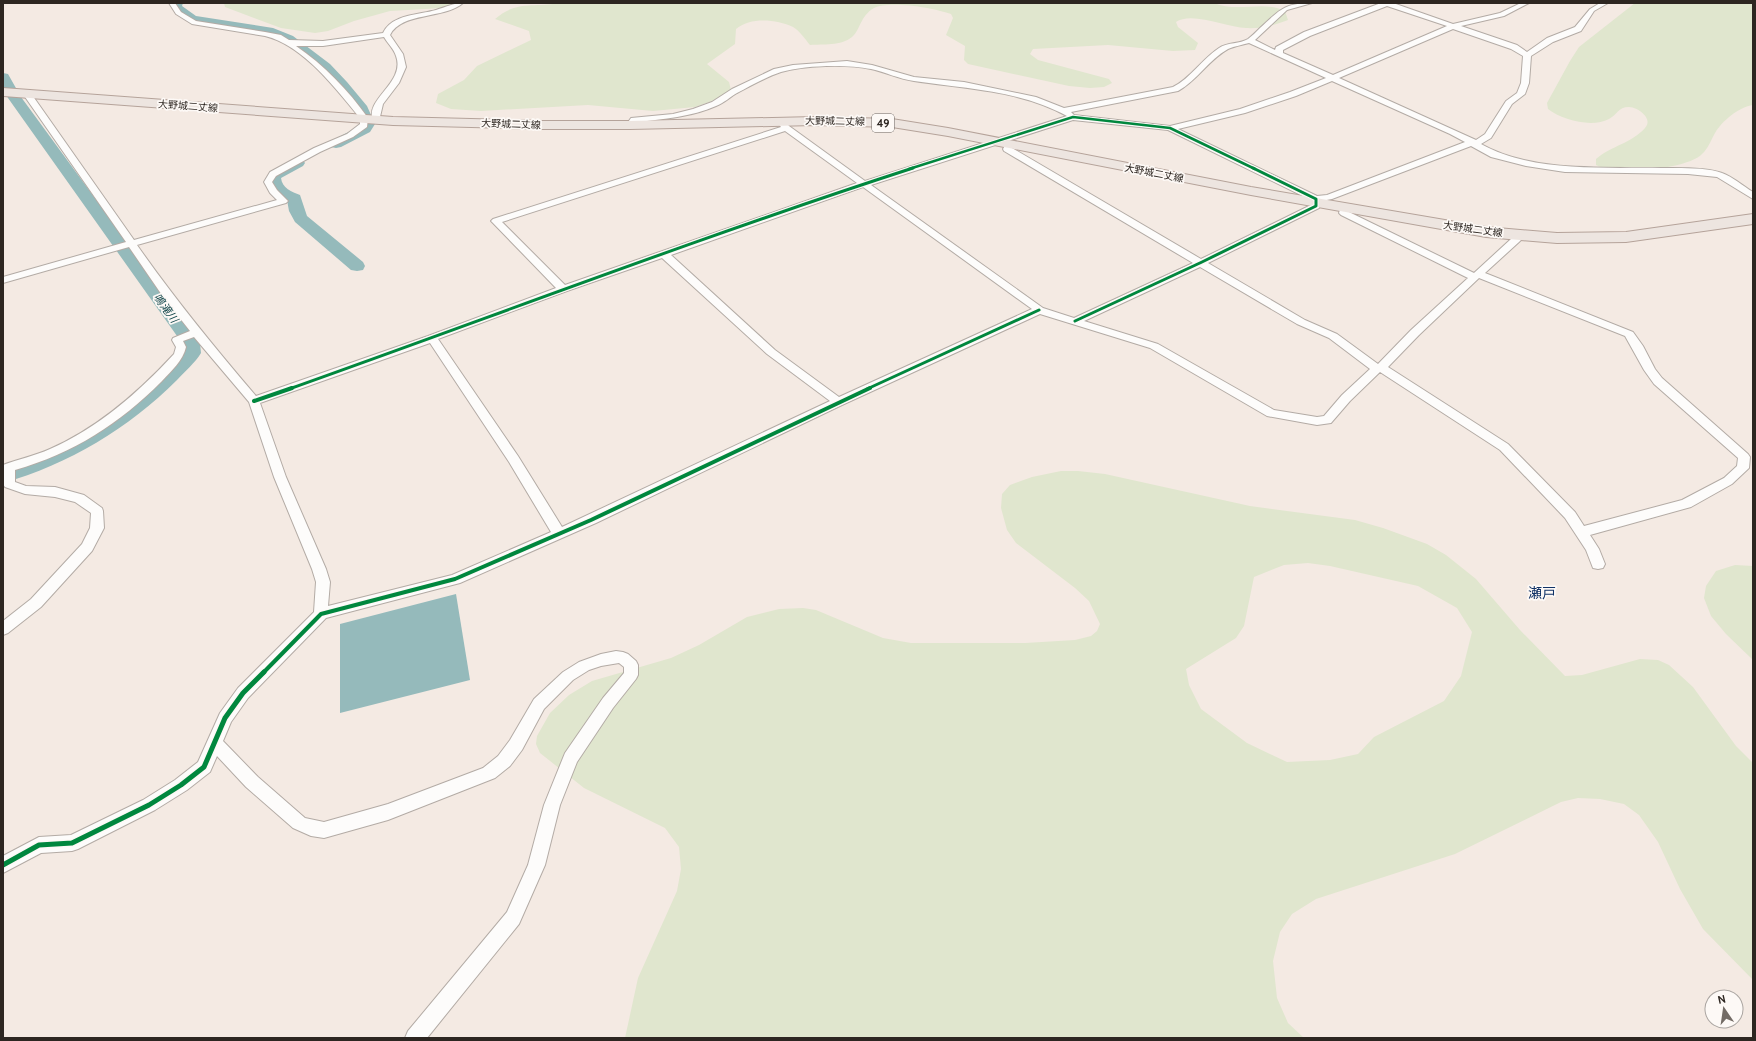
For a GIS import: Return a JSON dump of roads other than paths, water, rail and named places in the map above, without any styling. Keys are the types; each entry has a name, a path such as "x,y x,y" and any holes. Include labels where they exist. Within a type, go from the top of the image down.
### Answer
{"main road":[{"name":"大野城二丈線","path":"3,92 370,119 543,125 783,125 844,121 892,123 1316,201 1344,208 1456,228 1515,235 1557,238 1626,237 1753,219"}],"street":[{"path":"172,3 178,13 194,23 265,34 278,37 285,41 313,61 370,119"},
{"path":"386,35 388,30 403,20 441,11 460,3"},
{"path":"1063,110 1136,98 1184,86 1210,59 1224,48 1250,41 1285,9 1309,3"},
{"path":"1279,54 1280,49 1307,34 1386,3 1514,47 1527,55"},
{"path":"254,401 432,338 563,289 864,184 995,141 1073,117 1170,128 1242,111 1331,78 1453,26 1502,14 1526,3"},
{"path":"1170,128 1316,201 1473,142 1478,144 1488,136 1501,118 1505,107 1520,94 1526,83 1525,65 1527,55 1550,40 1578,29 1592,10 1605,3"},
{"path":"285,41 299,44 318,43 386,35"},
{"path":"3,280 283,201 273,191 268,182 273,174 310,153 346,138 360,130 375,113 377,107 394,86 401,71 402,59 395,45 386,35"},
{"path":"1250,41 1440,126 1473,142 1494,155 1546,167 1589,170 1688,171 1719,175 1753,196"},
{"path":"630,125 634,120 673,116 714,104 735,91 777,71 812,65 847,63 872,67 913,79 964,84 1036,99 1063,110 1073,117"},
{"path":"27,94 132,244 196,332 254,401 280,477 319,569 323,582 321,614"},
{"path":"563,289 496,221 783,125 1039,310 1154,346 1271,413 1327,420 1346,398 1380,368 1434,314 1516,240 1515,235"},
{"path":"1010,144 1007,148 1202,262 1301,322 1333,335 1380,368 1504,447 1570,515 1592,549 1598,564"},
{"path":"1075,321 1202,262 1316,206 1316,201"},
{"path":"1344,208 1344,213 1476,275 1629,334 1637,344 1647,367 1656,380 1728,441 1744,457 1743,468 1728,481 1686,504 1581,532"},
{"path":"664,254 771,352 838,402"},
{"path":"3,865 39,845 72,843 149,805 181,785 204,768 225,718 243,693 321,614 455,579 559,534 838,402 1039,310"},
{"path":"3,629 36,603 88,546 97,528 97,511 79,498 55,492 25,490 9,484 6,468 60,450 93,431 140,395 179,354 181,347 177,340 196,332"},
{"path":"432,338 494,428 536,493 559,534"},
{"path":"215,744 252,782 299,823 311,828 324,830 388,812 489,773 504,761 516,745 539,704 568,676 584,666 600,660 616,657 623,658 631,665 631,675 608,703 571,758 552,805 536,865 513,918 415,1038"}],"water":[{"path":"456,594 470,680 340,713 340,624"}],"waterway":[{"path":"177,3 177,8 193,19 273,32 289,39 325,67 360,106 368,124 365,129 336,144"},
{"name":"鳴滝川","path":"3,77 15,98 191,343 192,353 166,380 133,410 98,434 42,462 3,476"},
{"path":"298,163 276,175 273,179 275,183 281,192 295,198 296,209 301,219 357,266"}],"district":[{"name":"瀬戸","path":"1542,593"}]}
